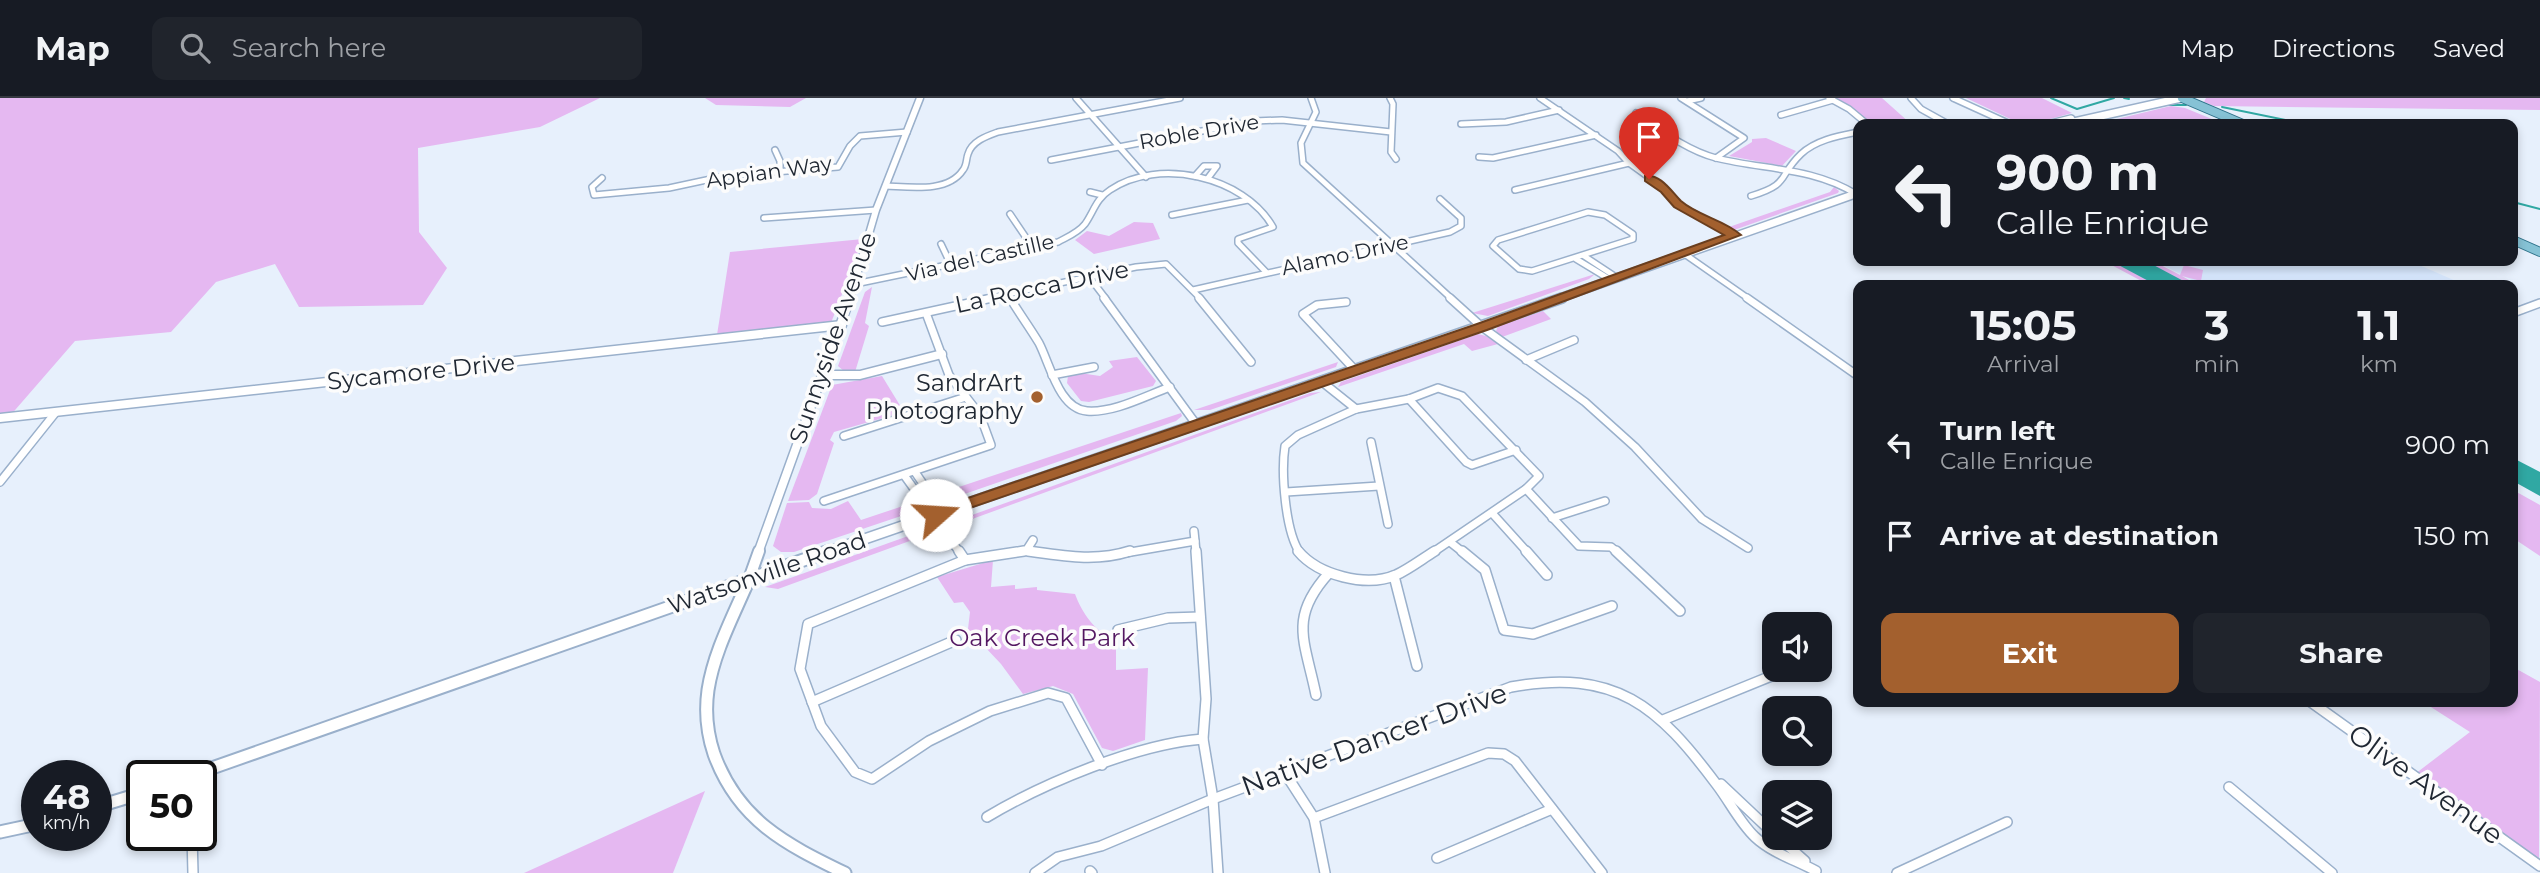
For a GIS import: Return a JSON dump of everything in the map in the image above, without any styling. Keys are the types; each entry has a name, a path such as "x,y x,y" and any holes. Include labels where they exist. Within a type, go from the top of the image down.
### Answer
{"main road":[{"path":"2071,119 2156,98"},
{"path":"2088,119 2182,98 2231,119"},
{"name":"Watsonville Road","path":"217,766 749,579 1482,327 1853,194"},
{"path":"2518,242 2540,252"},
{"path":"749,579 731,620 708,690 706,715 712,748 730,790 763,827 819,861 845,873"},
{"path":"0,832 21,827"}],"street":[{"name":"Sunnyside Avenue","path":"749,579 842,325 876,210 920,98"},
{"path":"1076,98 1146,177"},
{"path":"886,186 942,184 956,178 965,167 970,146 979,138 998,132 1180,98"},
{"path":"1311,98 1316,112 1299,142 1303,163 1482,327 1585,402 1636,447 1702,519 1748,548"},
{"path":"1391,98 1391,152 1396,159"},
{"path":"1544,98 1665,190 1678,205 1735,235"},
{"path":"1684,100 1701,98"},
{"path":"1911,98 1921,109 1939,119"},
{"path":"1954,98 1999,119"},
{"path":"1781,115 1831,99 1861,119"},
{"path":"1684,100 1744,138 1716,158"},
{"path":"1461,124 1506,122 1559,110"},
{"path":"1636,113 1687,147 1716,158 1788,170 1853,192"},
{"name":"Roble Drive","path":"1051,160 1254,121 1282,120 1391,132"},
{"name":"Appian Way","path":"602,178 592,187 594,195 669,188 724,176 838,166 850,146 860,136 907,132"},
{"path":"1751,196 1783,181 1788,170 1807,149 1853,133"},
{"path":"1479,157 1493,158 1596,135"},
{"path":"775,150 780,160 780,173"},
{"path":"1515,190 1629,163"},
{"path":"1195,176 1204,166 1217,166 1209,178"},
{"path":"1090,192 1102,195 1125,182 1175,174 1209,178 1238,190 1273,227 1242,236 1238,243 1266,272"},
{"name":"Via del Castille","path":"855,285 1032,247 1072,235 1084,225 1102,195"},
{"name":"Alamo Drive","path":"1193,290 1450,232 1461,226 1461,218 1440,199"},
{"path":"1172,215 1248,201"},
{"path":"764,218 876,210"},
{"path":"1588,212 1605,215 1633,234 1630,241 1584,256 1532,271 1519,269 1493,246 1498,240 1588,212"},
{"path":"1010,214 1032,247"},
{"path":"941,244 951,265"},
{"path":"1683,253 1853,372"},
{"path":"1584,256 1613,278"},
{"path":"1576,259 1613,278"},
{"name":"La Rocca Drive","path":"881,322 1152,264 1166,264 1193,290"},
{"path":"1090,278 1196,424"},
{"path":"1193,290 1251,362"},
{"path":"1007,293 1040,345 1052,375 1073,406 1084,411 1170,387"},
{"path":"1346,302 1318,305 1306,309 1303,314 1354,369"},
{"path":"2518,311 2540,303"},
{"path":"824,501 991,445 987,427 975,405 949,374 937,333 926,313"},
{"name":"Sycamore Drive","path":"0,418 842,325"},
{"path":"1526,359 1574,340"},
{"path":"823,376 860,375 942,354"},
{"path":"1052,375 1094,367"},
{"path":"1321,381 1356,410"},
{"path":"1438,388 1453,391 1516,450 1539,476 1526,489 1450,542 1394,576 1358,580 1329,573 1308,563 1297,550 1282,464 1285,446 1298,435 1356,410 1409,399 1438,388"},
{"path":"844,436 966,397"},
{"path":"1409,399 1466,462 1472,465 1516,450"},
{"path":"0,482 56,412"},
{"path":"1371,442 1388,524"},
{"path":"915,472 934,500 936,515"},
{"path":"904,475 923,503 936,515 965,560"},
{"path":"1286,492 1379,486"},
{"path":"1526,489 1578,546 1611,547 1680,611"},
{"path":"1552,518 1605,501"},
{"path":"1492,513 1547,575"},
{"path":"1194,531 1206,699 1203,739 1213,799 1217,873"},
{"path":"1026,551 1033,540"},
{"path":"1102,765 1066,698 1048,693 989,712 929,741 872,779 855,772 821,726 800,669 808,624 965,560 1026,551 1083,559 1112,557 1195,541"},
{"path":"1450,542 1485,570 1504,630 1533,634 1612,606"},
{"path":"1316,695 1303,623 1304,607 1306,600 1329,573"},
{"path":"1394,576 1417,666"},
{"path":"1118,630 1168,618 1200,617"},
{"path":"812,702 956,640"},
{"name":"Native Dancer Drive","path":"1035,873 1058,857 1101,846 1213,799 1511,687 1536,681 1563,680 1591,684 1616,693 1663,720 1739,813 1753,835 1817,872"},
{"path":"1663,720 1762,680"},
{"name":"Olive Avenue","path":"2318,707 2540,866"},
{"path":"987,817 1035,790 1140,749 1172,740 1203,739"},
{"path":"1314,818 1488,753 1504,754 1515,761 1602,873"},
{"name":"Native Dancer Drive","path":"1700,764 1762,823"},
{"path":"1285,773 1314,818 1325,873"},
{"path":"2229,788 2332,873"},
{"path":"1437,858 1552,809"},
{"path":"1897,873 2007,822"},
{"name":"Native Dancer Drive","path":"1792,850 1817,872"},
{"path":"192,851 193,873"}],"shaded area":[{"path":"2120,266 2155,266 2182,280 2147,280"},
{"path":"2165,266 2421,266 2454,280 2191,280"},
{"path":"2518,461 2540,472 2540,496 2518,484"}],"green space":[{"path":"0,98 600,98 540,127 418,148 419,232 447,268 423,305 299,307 275,264 216,282 171,332 75,341 9,417 0,418"},
{"path":"705,98 806,98 790,107 716,105"},
{"path":"1834,98 1882,98 1905,119 1866,119"},
{"path":"1966,98 2042,98 2072,113 2050,119 2010,119"},
{"path":"2206,98 2540,98 2540,110 2214,106 2204,102"},
{"path":"2171,106 2185,108 2212,119 2117,119"},
{"path":"1766,138 1796,151 1782,166 1729,156 1752,142 1752,139"},
{"path":"1834,187 1838,193 1734,230 1729,227 1830,192"},
{"path":"1134,222 1153,223 1160,239 1094,254 1075,240 1087,231 1109,236"},
{"path":"863,239 831,323 717,335 730,252"},
{"path":"2113,266 2163,266 2180,275 2184,266 2203,270 2201,280 2182,276 2189,280 2140,280"},
{"path":"1595,274 1589,279 1488,316 1472,313"},
{"path":"872,287 865,323 869,326 855,372 845,372 838,366 865,292"},
{"path":"1543,311 1551,319 1502,337 1496,331 1498,326"},
{"path":"1478,334 1498,344 1472,351 1464,344 1338,387 1341,382"},
{"path":"1137,357 1156,381 1153,386 1089,402 1081,401 1067,383 1068,376 1080,373 1100,376 1113,367 1109,361"},
{"path":"1338,362 1336,367 1210,410 1194,410"},
{"path":"882,376 904,412 834,432 830,440 834,443 817,494 809,500 788,501 832,385"},
{"path":"1321,392 953,526 961,519 1310,393"},
{"path":"1181,413 1182,416 1176,421 953,498 939,498 935,495"},
{"path":"2518,493 2540,505 2540,556 2518,541"},
{"path":"848,501 861,520 918,501 919,504 910,513 794,552 781,552 773,546 787,503 809,502 812,508 831,509"},
{"path":"928,529 937,531 778,589 765,587"},
{"name":"Oak Creek Park","path":"993,560 991,587 1015,585 1015,589 1037,587 1037,590 1075,594 1091,622 1102,633 1116,639 1116,670 1148,668 1145,740 1113,751 1102,748 1073,694 1053,686 1023,694 1001,664 968,629 970,612 963,602 954,603 937,577"},
{"path":"2518,670 2540,682 2539,858 2482,822 2415,774 2470,732 2431,707 2518,707"},
{"path":"705,791 673,873 524,873"}],"waterway":[{"path":"2051,98 2077,109 2114,98"},
{"path":"2124,98 2129,99"},
{"path":"2166,105 2186,105"},
{"path":"2222,107 2281,119"},
{"path":"2518,203 2540,209"}],"place":[{"name":"SandrArt Photography","path":"1037,397"}],"route":[{"path":"936,515 1482,327 1735,235 1712,221 1690,213 1649,179"}]}
